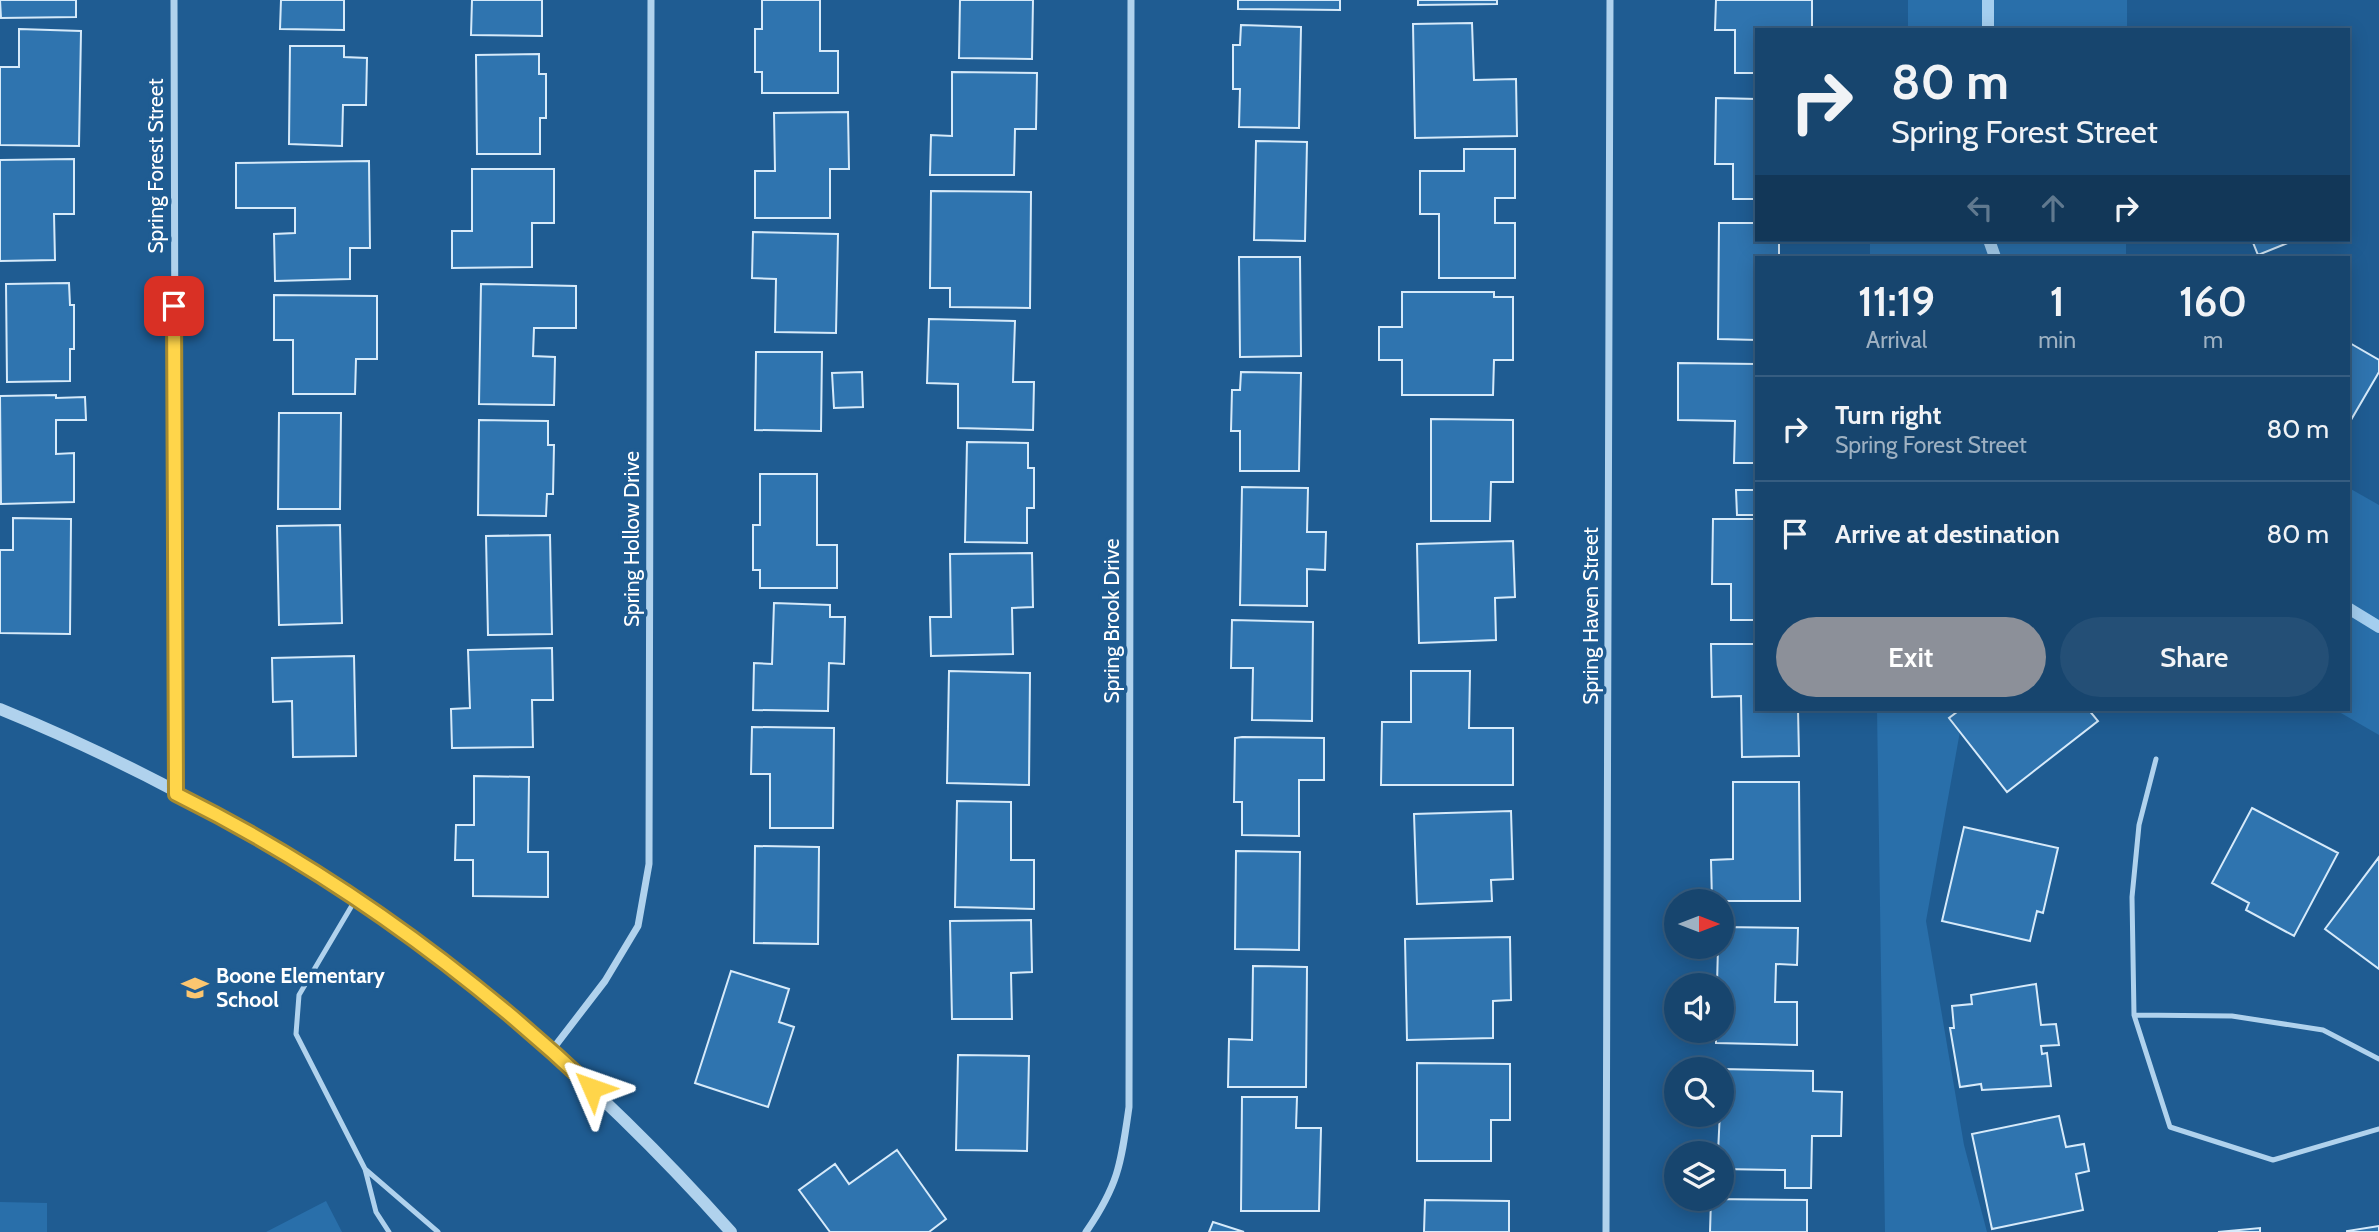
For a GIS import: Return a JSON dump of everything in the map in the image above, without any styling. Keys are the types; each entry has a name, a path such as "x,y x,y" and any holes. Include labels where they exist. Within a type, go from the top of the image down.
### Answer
{"street":[{"name":"Spring Forest Street","path":"174,0 176,794"},
{"name":"Spring Hollow Drive","path":"552,1050 605,981 638,926 649,864 651,0"},
{"name":"Spring Brook Drive","path":"1086,1232 1105,1204 1121,1168 1129,1107 1131,0"},
{"name":"Spring Haven Street","path":"1606,1232 1610,0"},
{"path":"0,709 99,754 176,794 300,861 356,899 483,992 552,1050 633,1126 731,1232"}],"lane":[{"path":"2156,759 2139,825 2132,897 2134,1015 2170,1127 2273,1160 2379,1129"},
{"path":"356,899 299,995 296,1034 365,1169 376,1212 389,1232"},
{"path":"2134,1015 2232,1016 2323,1030 2379,1059"},
{"path":"365,1169 438,1232"}],"shaded area":[{"path":"1908,0 2127,0 2127,28 1908,28"},
{"path":"1870,242 2126,242 2126,256 1870,256"},
{"path":"2350,489 2379,505 2379,735 2337,711 2350,711"},
{"path":"1877,711 1964,711 1926,921 1964,1145 1987,1232 1885,1232"},
{"path":"326,1201 342,1232 266,1232"},
{"path":"0,1202 47,1203 47,1232 0,1232"}],"building":[{"path":"0,0 76,0 76,17 1,18"},
{"path":"281,0 344,0 344,30 280,29"},
{"path":"472,0 542,0 542,36 471,35"},
{"path":"762,0 820,0 820,51 838,51 838,93 762,93 762,72 755,72 755,29 762,29"},
{"path":"960,0 1033,0 1032,59 959,58"},
{"path":"1238,0 1340,0 1340,10 1238,9"},
{"path":"1418,0 1497,0 1497,4 1418,5"},
{"path":"1716,0 1812,0 1812,28 1755,28 1755,73 1735,73 1735,30 1715,30"},
{"path":"1472,23 1474,80 1516,79 1517,136 1415,138 1413,24"},
{"path":"1241,25 1301,27 1299,128 1239,127 1240,89 1233,89 1233,45 1240,45"},
{"path":"19,29 81,31 79,146 0,145 0,67 19,67"},
{"path":"290,46 344,46 344,57 367,58 366,105 343,105 342,146 289,144"},
{"path":"539,54 539,74 546,74 546,118 540,118 540,154 477,154 476,55"},
{"path":"952,72 1037,73 1036,129 1015,129 1014,175 930,175 931,135 952,136"},
{"path":"1716,98 1755,99 1755,199 1733,199 1733,164 1715,164"},
{"path":"848,112 849,169 830,169 830,218 755,218 755,171 775,171 774,113"},
{"path":"1256,141 1307,142 1305,241 1254,240"},
{"path":"1464,149 1515,149 1515,198 1495,198 1495,223 1515,223 1515,278 1439,278 1439,214 1420,214 1420,171 1464,171"},
{"path":"74,159 74,214 54,214 55,260 0,261 0,160"},
{"path":"369,161 370,248 350,248 350,279 275,281 274,234 295,233 295,208 236,208 236,163"},
{"path":"472,169 554,169 554,223 532,223 532,267 452,268 452,231 472,231"},
{"path":"931,191 1031,192 1030,308 950,307 950,288 930,288"},
{"path":"1719,223 1755,223 1755,242 1779,242 1779,256 1755,256 1755,340 1718,339"},
{"path":"753,232 838,234 836,333 775,332 776,279 752,278"},
{"path":"2253,242 2290,242 2258,255"},
{"path":"1239,257 1300,257 1301,356 1240,357"},
{"path":"69,283 70,305 74,305 74,349 70,349 70,381 7,382 6,284"},
{"path":"481,284 576,286 576,328 534,328 533,356 555,357 554,405 479,404"},
{"path":"1402,292 1494,292 1494,297 1513,297 1513,360 1494,360 1493,395 1402,395 1402,360 1379,360 1379,327 1402,327"},
{"path":"274,295 377,296 377,359 356,359 355,394 293,394 293,340 274,340"},
{"path":"929,319 1015,321 1013,382 1034,382 1033,430 958,428 958,384 927,383"},
{"path":"2350,343 2379,360 2379,372 2350,422"},
{"path":"756,352 822,352 821,431 755,430"},
{"path":"1678,363 1755,364 1755,463 1734,463 1735,421 1678,420"},
{"path":"862,372 863,407 834,408 832,373"},
{"path":"1241,372 1301,373 1299,471 1240,471 1240,431 1231,431 1232,390 1240,390"},
{"path":"56,395 56,398 85,397 86,420 56,420 56,454 74,453 74,502 1,504 0,396"},
{"path":"279,413 341,413 340,509 278,509"},
{"path":"1431,419 1513,420 1513,482 1491,482 1490,521 1431,521"},
{"path":"479,420 548,421 548,445 554,445 553,494 547,494 546,516 478,515"},
{"path":"967,442 1028,443 1028,468 1034,468 1034,508 1027,508 1027,543 965,542"},
{"path":"760,474 817,474 817,545 837,545 837,588 760,588 760,570 753,570 753,525 760,525"},
{"path":"1242,487 1308,488 1307,532 1326,532 1325,570 1307,569 1307,606 1240,605"},
{"path":"1736,490 1755,490 1755,515 1737,515"},
{"path":"13,518 71,519 70,634 0,633 0,550 13,550"},
{"path":"1713,519 1755,519 1755,620 1731,620 1731,584 1712,584"},
{"path":"340,525 342,623 279,625 277,526"},
{"path":"550,535 552,634 488,635 486,536"},
{"path":"1513,541 1515,597 1495,598 1496,640 1419,643 1417,544"},
{"path":"1032,553 1033,607 1012,608 1013,654 931,656 930,617 951,617 950,554"},
{"path":"774,603 830,605 830,617 845,617 844,664 829,663 828,711 753,710 754,663 772,664"},
{"path":"1232,620 1313,622 1312,721 1252,720 1253,668 1231,668"},
{"path":"1711,644 1755,644 1755,711 1798,711 1799,756 1742,757 1741,696 1712,697"},
{"path":"552,648 553,700 532,700 533,747 452,748 451,709 470,708 468,650"},
{"path":"354,656 356,756 293,757 292,701 273,702 272,658"},
{"path":"949,671 1030,673 1029,785 947,783"},
{"path":"1411,671 1470,671 1469,728 1513,728 1513,785 1381,785 1382,722 1411,722"},
{"path":"1958,711 2090,711 2098,721 2007,792 1949,718"},
{"path":"752,727 834,728 833,828 770,828 770,774 751,774"},
{"path":"1235,738 1324,738 1324,780 1299,780 1299,836 1242,835 1242,802 1234,802"},
{"path":"474,776 529,777 528,852 548,852 548,897 473,896 473,860 455,860 456,825 474,825"},
{"path":"1733,782 1799,782 1800,901 1734,901 1734,889 1712,889 1711,860 1733,859"},
{"path":"957,801 1011,802 1011,860 1034,860 1034,909 955,907"},
{"path":"2252,808 2338,853 2294,936 2246,910 2249,903 2212,883"},
{"path":"1511,811 1513,879 1491,880 1492,901 1417,904 1414,814"},
{"path":"1964,827 2058,848 2043,913 2037,911 2030,941 1942,921"},
{"path":"755,846 819,847 818,944 754,943"},
{"path":"1236,851 1300,852 1299,950 1235,949"},
{"path":"2379,857 2379,969 2325,929"},
{"path":"1031,920 1032,972 1011,973 1012,1019 952,1019 950,921"},
{"path":"1734,927 1798,928 1797,965 1776,964 1775,1002 1797,1002 1797,1045 1716,1043 1734,1043 1734,973 1717,973 1718,959 1734,959"},
{"path":"1510,937 1511,1000 1493,1001 1493,1038 1407,1040 1405,939"},
{"path":"1253,966 1307,967 1306,1087 1228,1087 1229,1039 1252,1040"},
{"path":"731,971 789,989 779,1022 794,1027 768,1107 695,1083"},
{"path":"2036,984 2041,1025 2056,1024 2059,1045 2041,1046 2042,1054 2047,1053 2051,1086 1982,1090 1981,1084 1960,1087 1950,1028 1954,1028 1952,1006 1972,1004 1971,995"},
{"path":"958,1055 1029,1056 1027,1151 956,1150"},
{"path":"1417,1063 1510,1064 1510,1120 1491,1120 1491,1161 1417,1161"},
{"path":"1734,1069 1813,1071 1813,1091 1842,1092 1841,1136 1812,1136 1811,1188 1785,1188 1785,1170 1734,1169 1734,1141 1719,1141 1719,1127 1734,1127"},
{"path":"1242,1097 1297,1097 1296,1128 1321,1128 1319,1211 1241,1211"},
{"path":"2059,1116 2066,1147 2084,1144 2089,1171 2076,1174 2083,1210 1992,1229 1972,1134"},
{"path":"897,1150 946,1219 929,1232 830,1232 799,1190 835,1164 849,1184"},
{"path":"1734,1199 1807,1200 1807,1232 1710,1232 1711,1211 1734,1211"},
{"path":"1425,1200 1509,1201 1509,1232 1424,1232"},
{"path":"1213,1222 1244,1232 1209,1232"},
{"path":"2379,1226 2379,1232 2347,1232 2347,1231"},
{"path":"2260,1228 2260,1232 2218,1232"}],"waterway":[{"path":"1988,0 1988,28"},
{"path":"1990,242 1995,256"},
{"path":"2350,609 2379,627"}],"place":[{"name":"Boone Elementary School","path":"195,988"}],"route":[{"path":"174,306 176,794 236,824 300,861 418,943 483,992 592,1088"}]}
